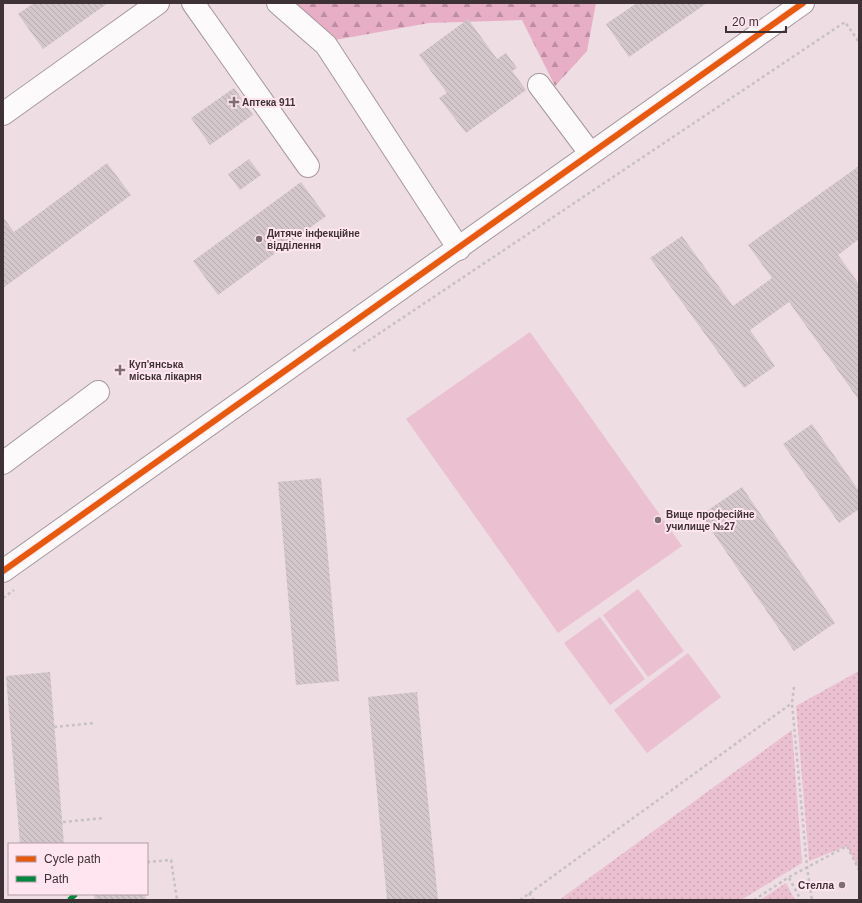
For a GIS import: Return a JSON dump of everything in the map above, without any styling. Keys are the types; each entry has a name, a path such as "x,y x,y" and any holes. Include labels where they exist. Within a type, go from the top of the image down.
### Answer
{"street":[{"path":"3,114 158,3"},
{"path":"193,3 308,166"},
{"path":"278,3 326,45 459,248"},
{"path":"3,571 803,3"},
{"path":"539,85 590,153"},
{"path":"3,463 98,392"}],"path":[{"path":"348,354 845,22 859,42"},
{"path":"3,598 15,589"},
{"path":"794,687 792,703 807,868 812,900"},
{"path":"520,900 792,703"},
{"path":"54,727 94,723"},
{"path":"62,822 104,818"},
{"path":"754,900 789,878 847,846 859,870"},
{"path":"148,862 171,860 177,900"},
{"path":"789,878 802,900"},
{"path":"529,893 534,900"}],"shaded area":[{"path":"530,332 682,546 558,633 406,419"},
{"path":"638,589 684,651 648,677 603,615"},
{"path":"600,617 645,679 610,705 564,643"},
{"path":"688,653 721,697 647,753 614,710"},
{"path":"859,671 859,869 847,846 809,861 796,706"},
{"path":"792,730 802,863 741,900 559,900"},
{"path":"786,883 795,900 760,900"}],"green space":[{"path":"286,3 596,3 587,51 555,86 522,20 429,23 335,40"}],"building":[{"path":"34,3 108,3 43,49 18,14"},
{"path":"637,3 707,3 629,57 606,24"},
{"path":"468,19 497,59 506,53 517,68 512,71 526,90 466,133 439,98 447,93 419,55"},
{"path":"234,88 253,115 210,145 191,118"},
{"path":"249,159 261,175 240,190 228,174"},
{"path":"107,163 131,195 3,288 3,217 14,232"},
{"path":"859,166 859,239 838,255 859,284 859,400 789,302 750,330 775,366 744,388 650,258 682,236 733,306 772,278 748,245"},
{"name":"Дитяче інфекційне відділення","path":"301,182 326,216 218,295 193,261"},
{"path":"812,424 859,491 859,509 839,523 783,444"},
{"path":"321,478 339,681 296,685 278,482"},
{"path":"742,487 835,623 794,651 701,515"},
{"path":"50,672 64,843 20,843 6,676"},
{"path":"417,692 438,900 387,900 368,697"},
{"path":"94,895 145,895 146,900 95,900"}],"marked path":[{"path":"69,900 75,895"}],"cycle path":[{"path":"3,571 803,3"}],"place":[{"name":"Аптека 911","path":"234,102"},
{"name":"Дитяче інфекційне відділення","path":"259,239"},
{"name":"Куп'янська міська лікарня","path":"120,370"},
{"name":"Вище професійне училище №27","path":"658,520"},
{"name":"Стелла","path":"842,885"}]}
